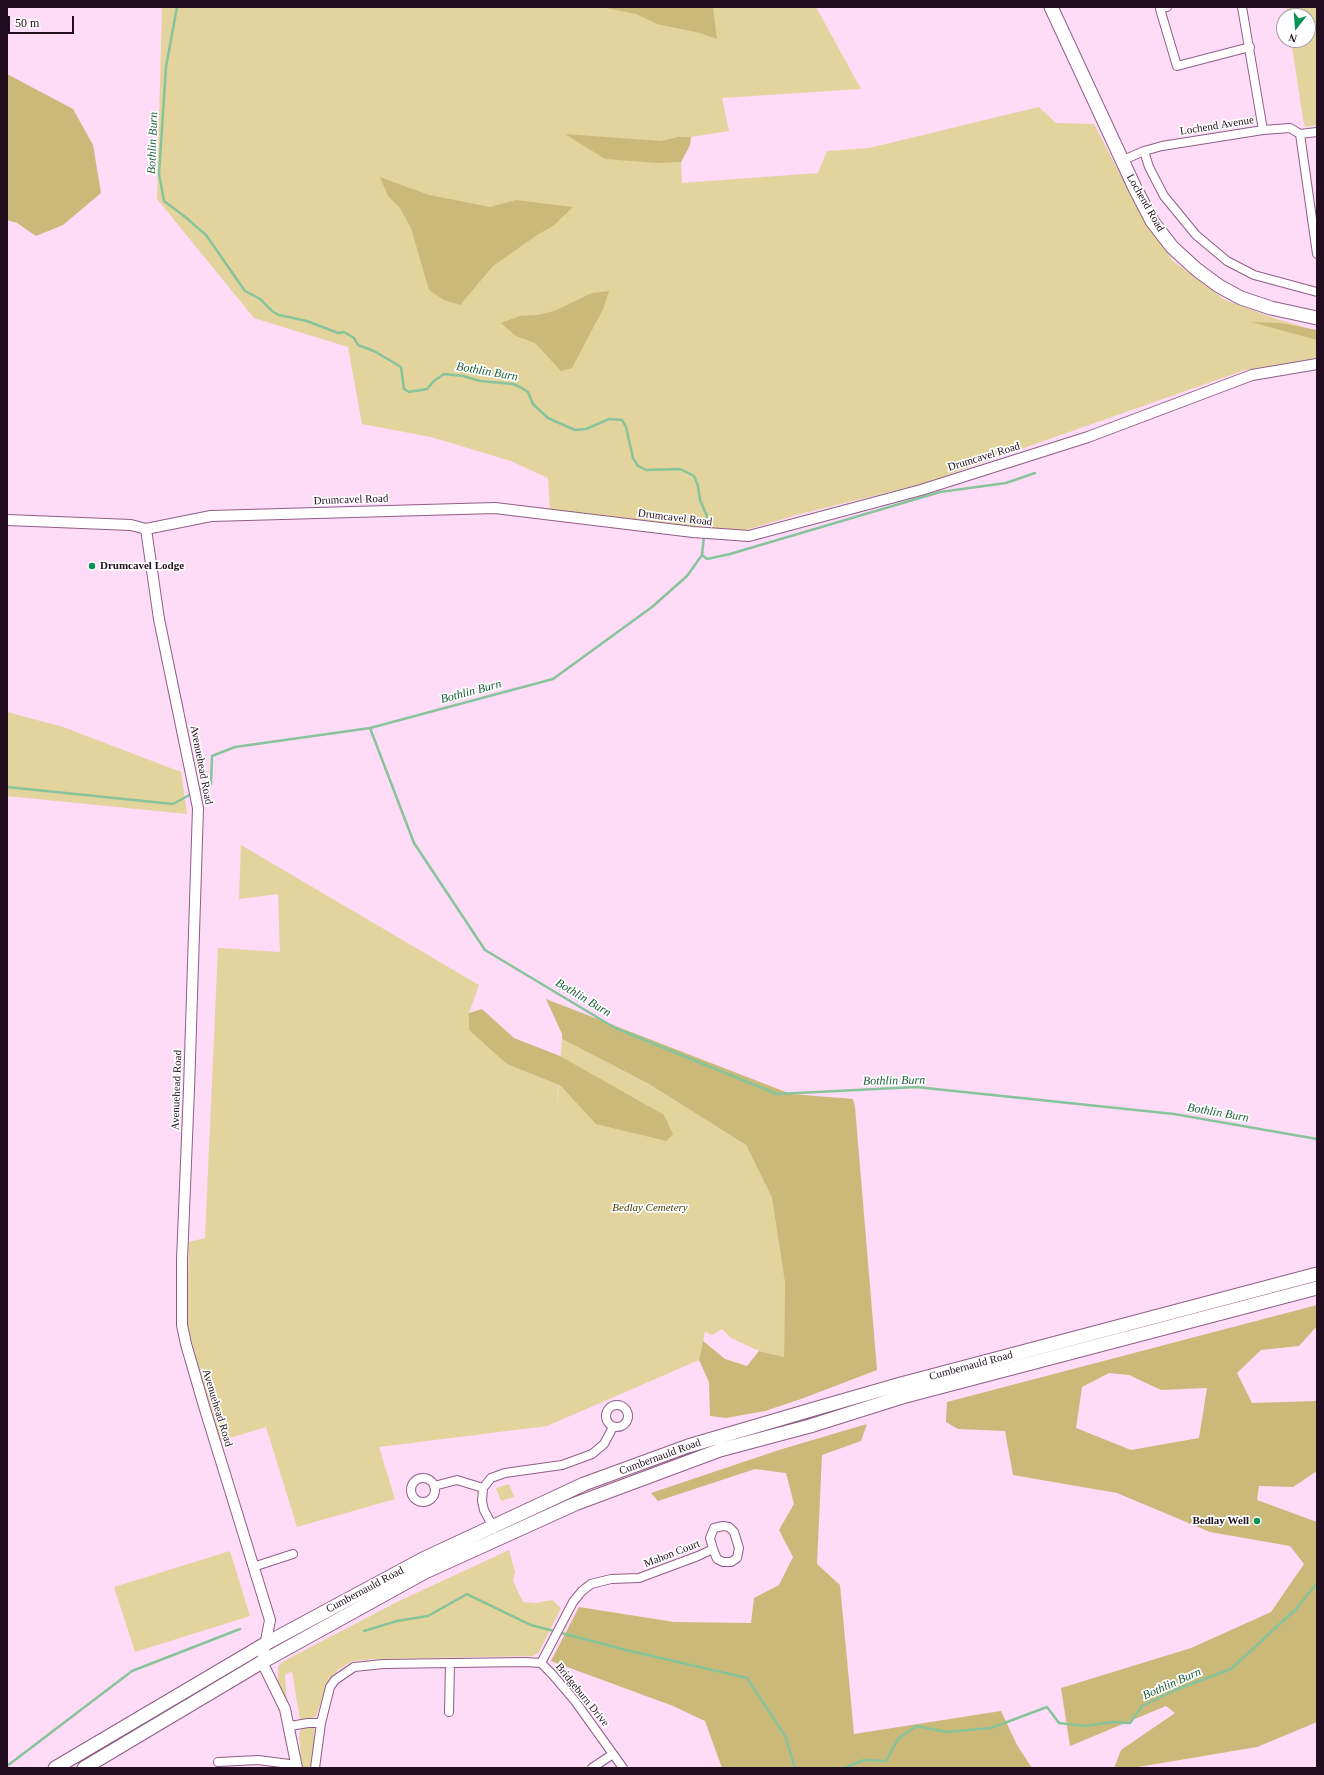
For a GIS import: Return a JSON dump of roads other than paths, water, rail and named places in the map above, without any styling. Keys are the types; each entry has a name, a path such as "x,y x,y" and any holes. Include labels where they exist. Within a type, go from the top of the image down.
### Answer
{"main road":[{"name":"Lochend Road","path":"1051,7 1121,160 1152,221 1172,247 1196,269 1219,286 1241,298 1271,308 1317,318"},
{"name":"Cumbernauld Road","path":"55,1768 265,1644 423,1559 584,1484 688,1446 816,1409 914,1381 1317,1274"},
{"name":"Cumbernauld Road","path":"84,1768 262,1662 425,1572 575,1504 720,1450 909,1396 1317,1288"}],"street":[{"path":"1167,7 1160,9 1177,66 1250,47"},
{"path":"1242,7 1263,130"},
{"name":"Lochend Avenue","path":"1121,160 1162,146 1263,130 1290,128 1300,134 1317,132"},
{"path":"1300,134 1315,222 1317,254"},
{"path":"1144,151 1149,167 1164,196 1196,235 1227,261 1254,275 1317,292"},
{"name":"Drumcavel Road","path":"7,520 130,525 146,529 211,516 495,508 716,535 748,536 921,490 1099,434 1252,375 1317,364"},
{"name":"Avenuehead Road","path":"146,529 159,619 198,808 182,1260 182,1324 186,1344 204,1406 270,1620 262,1662"},
{"path":"499,1539 484,1510 482,1501 483,1488 491,1478 499,1474 562,1465 592,1454 604,1444 613,1427"},
{"path":"434,1486 457,1480 483,1488"},
{"name":"Mahon Court","path":"718,1526 729,1527 734,1532 739,1548 737,1558 731,1562 723,1562 718,1559 713,1549 710,1540 712,1532 718,1526"},
{"name":"Mahon Court","path":"541,1663 573,1602 582,1591 591,1584 611,1579 639,1578 713,1549"},
{"path":"253,1567 293,1554"},
{"path":"218,1762 258,1760 297,1767 290,1726 285,1709 262,1662"},
{"path":"449,1712 450,1663"},
{"name":"Bridgeburn Drive","path":"315,1768 320,1723 328,1694 335,1680 354,1667 383,1664 541,1663 575,1701 623,1768"},
{"path":"290,1726 320,1723"},
{"path":"592,1768 613,1754"}],"waterway":[{"name":"Bothlin Burn","path":"177,7 166,67 159,174 164,201 206,235 245,291 260,299 272,311 279,315 307,321 338,333 344,332 354,338 358,345 374,351 401,367 404,389 409,392 427,389 434,381 444,374 463,376 480,381 513,384 520,387 528,392 533,404 548,418 575,430 586,429 609,419 622,420 626,427 633,458 638,466 646,470 680,469 694,476 698,486 700,500 707,516 705,531"},
{"path":"702,555 707,559 730,554 940,492 1006,483 1035,473"},
{"name":"Bothlin Burn","path":"704,536 702,555 687,576 652,607 553,679 370,728 414,843 485,950 615,1028 777,1094 916,1087 1174,1114 1317,1139"},
{"path":"197,791 211,784 212,756 235,747 370,728"},
{"path":"7,787 173,804 193,793"},
{"name":"Bothlin Burn","path":"844,1768 864,1760 886,1761 898,1739 916,1726 947,1732 991,1728 1047,1707 1059,1723 1084,1726 1113,1722 1130,1723 1142,1706 1175,1690 1231,1669 1296,1609 1317,1583"},
{"path":"364,1631 397,1621 428,1616 467,1594 531,1625 626,1650 747,1678 785,1736 795,1768"},
{"path":"7,1766 132,1671 240,1629"}],"place":[{"name":"Drumcavel Lodge","path":"92,566"},
{"name":"Bedlay Well","path":"1257,1521"}],"park label":[{"name":"Bedlay Cemetery","path":"650,1208"}]}
